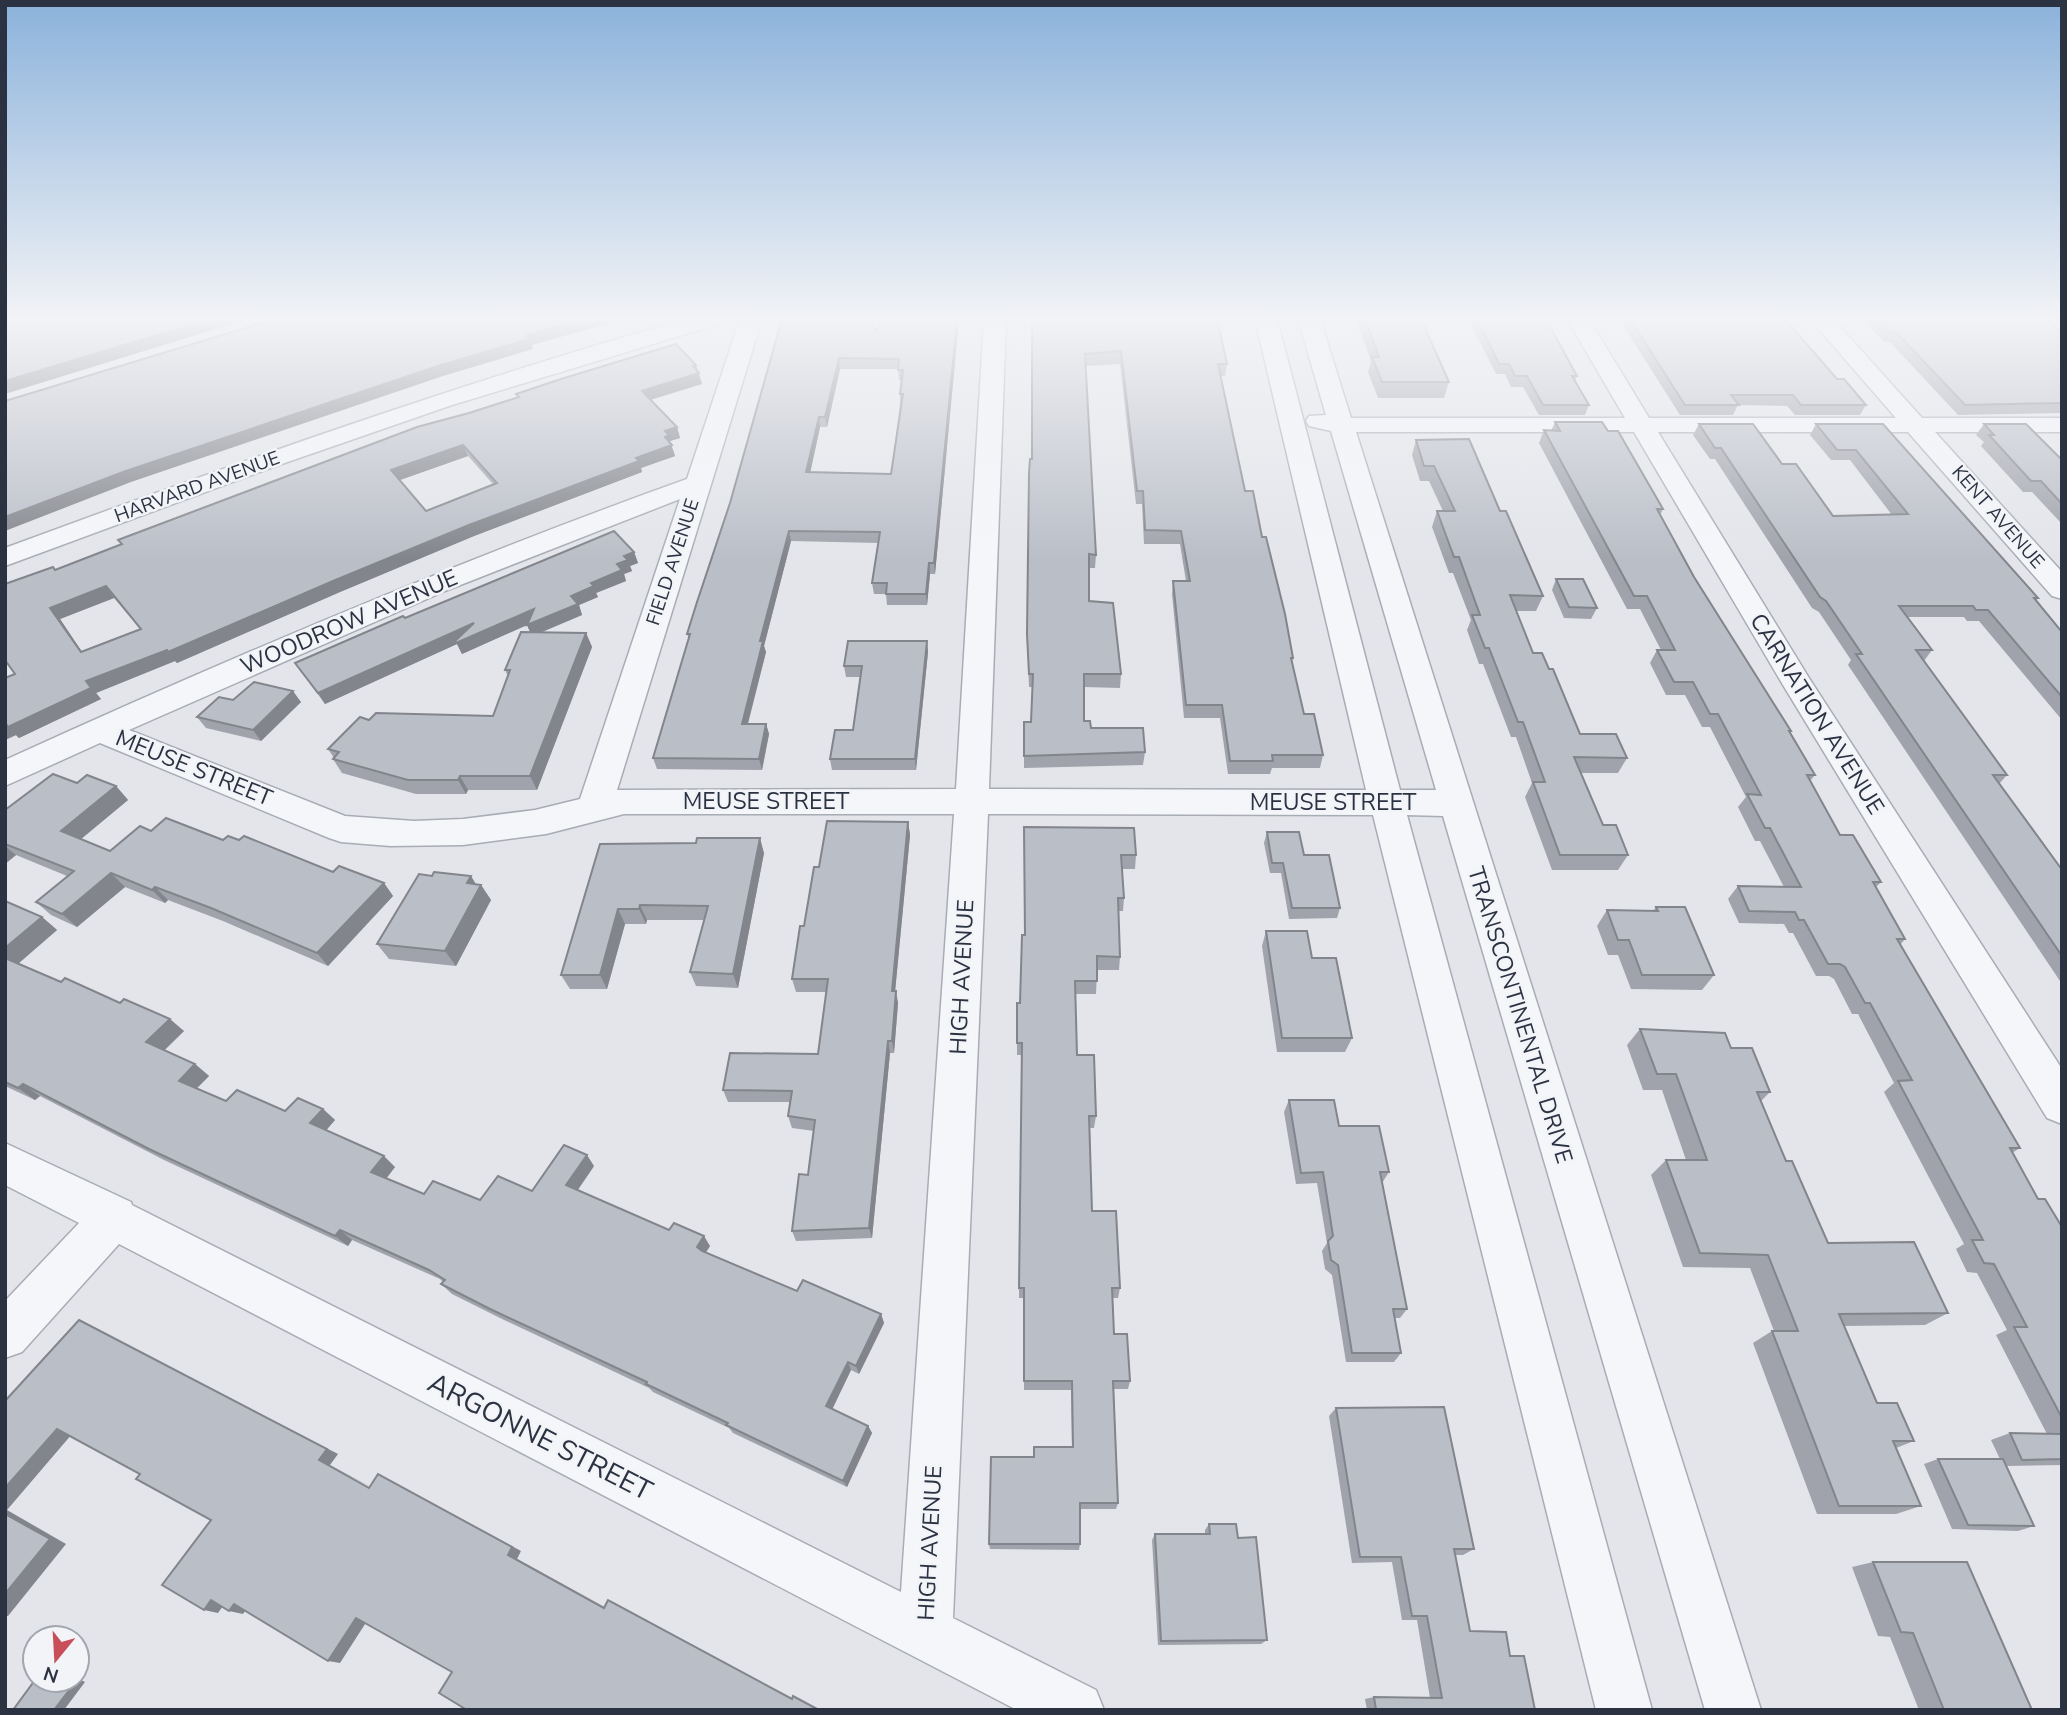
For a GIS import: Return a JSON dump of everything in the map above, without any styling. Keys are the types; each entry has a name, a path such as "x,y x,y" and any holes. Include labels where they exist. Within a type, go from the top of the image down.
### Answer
{"street":[{"name":"HARVARD AVENUE","path":"5,558 341,434 445,399"},
{"name":"FIELD AVENUE","path":"595,805 725,399"},
{"name":"HIGH AVENUE","path":"925,1635 972,801 991,399"},
{"path":"1286,399 1386,802 1624,1710"},
{"name":"TRANSCONTINENTAL DRIVE","path":"1332,399 1733,1710"},
{"name":"CARNATION AVENUE","path":"1627,399 1798,685 2062,1105"},
{"name":"KENT AVENUE","path":"1893,399 2062,590"},
{"path":"1290,416 1340,425 2062,425"},
{"name":"WOODROW AVENUE","path":"5,774 324,631 579,526 698,484"},
{"name":"MEUSE STREET","path":"99,730 341,829 380,834 465,833 538,823 595,805 624,802 1456,803"},
{"name":"ARGONNE STREET","path":"5,1163 1076,1710"},
{"path":"5,1335 115,1217"}],"building":[{"path":"340,399 123,472 5,517 5,401"},
{"path":"513,399 650,399 677,427 665,431 669,435 665,437 672,445 636,458 639,461 469,525 168,652 167,650 86,681 91,688 8,727 5,724 5,678 15,674 5,660 5,584 53,567 55,570 122,544 118,540 417,427","holes":["463,445 497,483 426,511 391,470","106,586 141,629 81,652 50,608"]},
{"path":"759,399 829,399 825,417 819,417 806,472 891,474 902,399 949,399 934,563 929,563 926,594 886,594 887,583 872,583 880,532 789,531 760,641 763,641 742,724 766,724 759,759 653,758 690,634 687,634 730,503"},
{"path":"1032,399 1087,399 1096,555 1089,554 1089,601 1113,603 1121,674 1084,674 1084,721 1090,721 1091,728 1143,728 1145,752 1024,756 1024,722 1031,722 1033,674 1029,674 1027,634 1029,473 1032,459"},
{"path":"1126,399 1225,399 1245,491 1253,491 1262,537 1266,537 1285,614 1291,658 1304,714 1314,714 1323,755 1272,755 1273,761 1230,761 1222,705 1186,705 1173,581 1190,581 1181,531 1145,530 1143,491 1137,491"},
{"path":"1540,399 1586,399 1589,405 1543,405"},
{"path":"1681,399 1734,399 1739,405 1685,405"},
{"path":"1796,399 1861,399 1866,405 1801,405"},
{"path":"1959,399 2062,399 2062,403 1965,405"},
{"path":"1555,422 1602,422 1608,431 1618,431 1663,509 1657,509 1694,577 1791,731 1815,775 1807,775 1840,835 1853,835 1881,882 1873,882 1905,939 1897,939 2020,1148 2010,1148 2038,1199 2045,1199 2062,1227 2062,1418 2014,1327 2027,1327 1994,1264 1984,1263 1972,1240 1983,1240 1898,1081 1912,1080 1870,1003 1865,1003 1845,967 1828,964 1804,920 1799,920 1795,912 1749,911 1738,886 1801,887 1770,828 1765,828 1747,794 1761,795 1718,714 1710,714 1693,682 1674,682 1657,650 1675,650 1647,596 1634,596 1544,430 1560,431"},
{"path":"1699,424 1753,424 1782,464 1796,464 1833,516 1908,514 1856,450 1837,450 1816,424 1883,424 2038,598 2034,598 2062,632 2062,697 1988,610 1976,610 1973,606 1899,606 1932,650 1916,650 2007,775 1993,775 2062,867 2062,956 1856,654 1862,654 1826,601 1820,597 1721,448 1715,448"},
{"path":"1984,424 2026,424 2062,458 2062,504 2041,481 2031,481 1989,435 1994,435"},
{"path":"1469,439 1500,511 1506,511 1543,596 1510,595 1533,653 1542,653 1549,669 1553,669 1580,734 1616,734 1627,758 1574,757 1603,825 1616,825 1628,855 1560,855 1533,782 1545,782 1523,722 1518,722 1489,648 1485,648 1472,615 1480,615 1459,557 1454,557 1437,511 1455,511 1434,466 1424,466 1416,440"},
{"path":"614,531 634,552 624,556 628,560 617,564 622,570 591,583 594,586 571,596 578,604 527,625 534,609 456,643 474,623 318,693 295,663 403,616 405,618"},
{"path":"1556,579 1583,579 1597,608 1569,607"},
{"path":"521,632 586,633 530,776 460,776 458,780 408,780 333,759 339,752 328,749 360,717 369,720 376,713 493,716 510,670 505,670"},
{"path":"848,641 927,641 915,759 830,759 835,730 853,730 862,666 844,666"},
{"path":"254,682 293,691 253,730 197,717 219,697 233,700"},
{"path":"53,774 77,783 87,775 116,786 61,831 110,851 140,826 151,831 166,818 223,840 228,836 239,840 244,836 333,872 339,866 384,883 317,953 211,908 155,887 152,890 111,873 62,914 36,902 74,871 5,844 5,810"},
{"path":"827,821 908,822 892,991 896,991 892,1041 888,1041 869,1228 792,1231 799,1174 808,1175 815,1120 788,1116 792,1091 723,1090 730,1053 818,1054 828,979 792,979 800,926 804,926 814,867 819,867"},
{"path":"1024,827 1134,828 1136,855 1121,855 1124,898 1118,898 1120,957 1097,956 1097,981 1075,981 1077,1055 1094,1055 1096,1116 1089,1116 1092,1211 1116,1211 1120,1288 1112,1288 1114,1334 1127,1334 1130,1381 1113,1381 1118,1503 1080,1503 1080,1544 989,1544 991,1457 1034,1457 1034,1447 1073,1447 1072,1381 1024,1381 1024,1288 1019,1288 1022,1043 1017,1043 1017,1003 1020,1003 1022,935 1025,935"},
{"path":"1267,832 1299,832 1304,855 1329,855 1340,908 1292,908 1283,863 1272,863"},
{"path":"697,838 760,838 733,974 690,972 708,906 640,905 639,909 618,909 600,975 561,975 600,844 696,843"},
{"path":"434,872 471,876 467,883 481,885 445,951 377,944 419,874 432,876"},
{"path":"5,901 42,917 5,948"},
{"path":"1656,907 1685,907 1714,975 1642,975 1629,940 1618,940 1607,910 1658,911"},
{"path":"1266,931 1307,931 1312,958 1336,958 1352,1038 1282,1038"},
{"path":"5,958 61,982 65,978 120,1003 124,999 170,1019 146,1042 195,1064 179,1081 226,1101 237,1090 285,1111 298,1098 323,1109 310,1123 384,1156 371,1172 424,1194 433,1181 480,1200 498,1176 532,1191 564,1145 587,1155 566,1185 669,1230 674,1223 704,1236 697,1247 702,1251 797,1291 803,1280 881,1314 856,1366 848,1362 826,1406 868,1426 843,1481 726,1425 728,1423 646,1384 647,1382 490,1309 441,1284 445,1280 429,1270 340,1230 335,1236 149,1149 23,1084 18,1088 5,1082"},
{"path":"1640,1029 1725,1033 1731,1048 1752,1048 1770,1092 1757,1092 1786,1161 1792,1161 1828,1243 1914,1242 1948,1313 1839,1314 1877,1403 1897,1403 1914,1441 1893,1441 1921,1506 1839,1506 1772,1331 1798,1331 1768,1255 1700,1253 1666,1160 1707,1160 1676,1074 1657,1074"},
{"path":"1289,1100 1334,1100 1339,1126 1379,1126 1389,1172 1380,1172 1407,1309 1393,1309 1401,1353 1352,1353 1338,1265 1331,1260 1328,1241 1333,1236 1323,1172 1301,1173"},
{"path":"79,1320 327,1449 319,1460 369,1488 378,1474 512,1547 508,1555 604,1608 608,1600 792,1699 793,1696 819,1710 467,1710 439,1693 452,1672 356,1618 328,1661 234,1604 229,1611 211,1600 204,1610 162,1585 211,1520 136,1479 140,1474 57,1429 5,1488 5,1401"},
{"path":"1444,1407 1474,1549 1454,1549 1470,1631 1506,1632 1510,1656 1524,1656 1535,1710 1376,1710 1374,1697 1442,1698 1427,1616 1412,1616 1401,1557 1360,1557 1336,1408"},
{"path":"2010,1433 2062,1434 2062,1459 2022,1460"},
{"path":"1938,1459 2003,1459 2034,1526 1968,1525"},
{"path":"5,1514 50,1539 5,1594"},
{"path":"1209,1524 1236,1524 1238,1538 1256,1537 1267,1640 1161,1641 1155,1534 1210,1534"},
{"path":"1873,1562 1967,1562 2032,1710 1944,1710 1913,1633 1901,1632"},
{"path":"25,1694 66,1694 54,1710 13,1710"}]}
